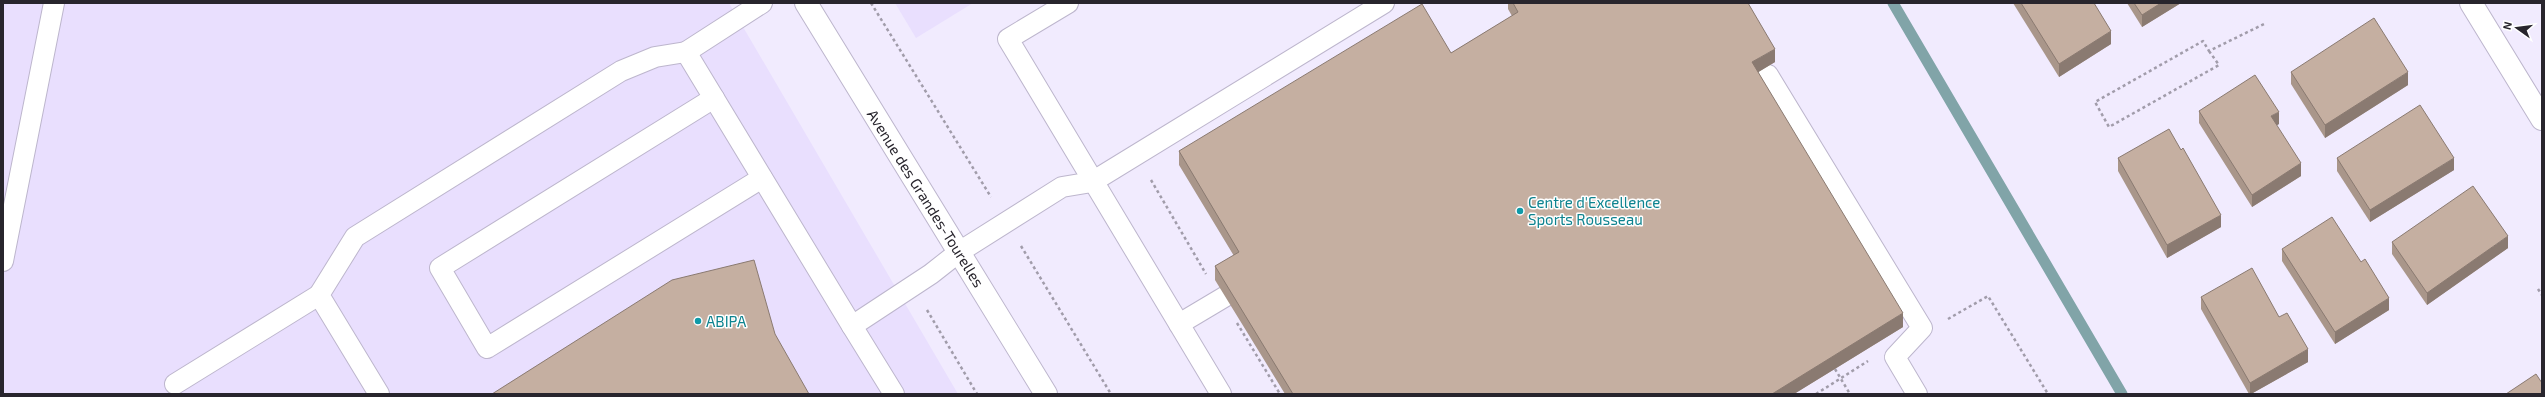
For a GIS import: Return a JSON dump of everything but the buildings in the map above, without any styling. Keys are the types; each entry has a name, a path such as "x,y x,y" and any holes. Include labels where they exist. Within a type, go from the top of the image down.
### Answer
{"street":[{"name":"Avenue des Grandes-Tourelles","path":"806,3 1046,394"},
{"path":"2471,3 2542,119"}],"lane":[{"path":"3,261 54,3"},
{"path":"175,384 319,295 355,237 621,71 655,57 686,52 762,3"},
{"path":"1068,3 1008,39 1092,182 1221,394"},
{"path":"852,326 913,286 959,252 1062,187 1092,182 1384,3"},
{"path":"686,52 894,394"},
{"path":"1768,75 1922,328 1895,357 1917,394"},
{"path":"714,98 440,268 487,348 762,178"},
{"path":"319,295 379,394"},
{"path":"1179,324 1226,296"}],"path":[{"path":"871,3 990,197"},
{"path":"2209,51 2264,24"},
{"path":"2203,41 2209,51 2219,65 2109,127 2095,102 2203,41"},
{"path":"1148,176 1210,280"},
{"path":"1023,250 1111,394"},
{"path":"913,286 977,394"},
{"path":"2538,289 2542,295"},
{"path":"1944,322 1988,296 2048,394"},
{"path":"1232,316 1280,394"},
{"path":"1834,369 1850,394"},
{"path":"1816,394 1840,379"}],"shaded area":[{"path":"3,3 729,3 958,394 3,394"},
{"path":"895,3 973,3 916,38"}],"waterway":[{"path":"1893,3 2122,394"}],"place":[{"name":"Centre d'Excellence Sports Rousseau","path":"1520,211"},
{"name":"ABIPA","path":"698,321"}]}
